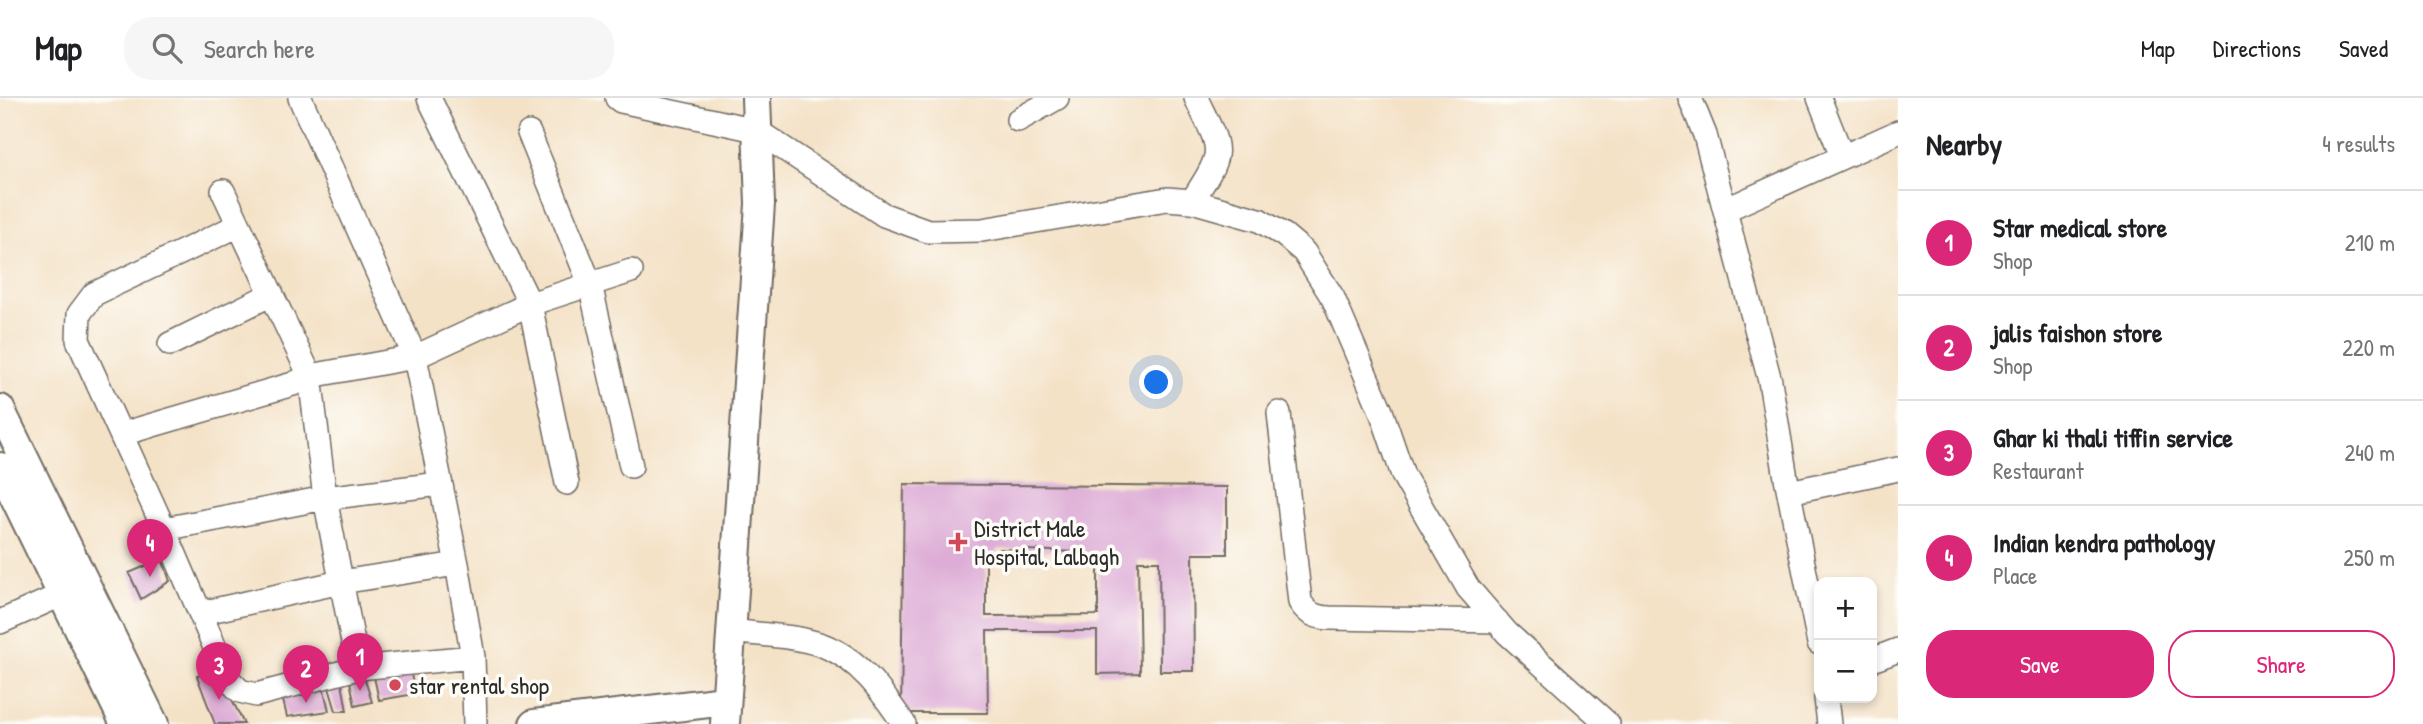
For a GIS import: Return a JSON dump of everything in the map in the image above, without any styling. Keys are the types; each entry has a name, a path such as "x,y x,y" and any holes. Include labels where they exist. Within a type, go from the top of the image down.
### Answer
{"street":[{"path":"300,98 415,357 473,657 475,724"},
{"path":"429,98 530,304 568,483"},
{"path":"617,98 756,130 884,215 928,231 982,230 1167,200 1192,201 1259,220 1284,235 1304,252 1333,298 1381,411 1403,475 1468,588 1497,621 1608,724"},
{"path":"534,724 725,713 760,204 756,98"},
{"path":"1018,120 1057,98"},
{"path":"1192,201 1214,166 1217,144 1196,98"},
{"path":"1690,98 1705,135 1770,381 1818,640"},
{"path":"1819,98 1842,156"},
{"path":"1725,210 1898,132"},
{"path":"529,133 590,284 631,466"},
{"path":"223,191 310,376 325,498 358,668"},
{"path":"239,225 94,294 79,314 78,340 229,680 240,691 256,695 358,668 473,657"},
{"path":"122,434 293,384 310,376 415,357 530,304 631,271"},
{"path":"170,344 272,294"},
{"path":"0,409 154,724"},
{"path":"1279,413 1300,602 1306,611 1315,617 1329,618 1497,621"},
{"path":"0,467 125,724"},
{"path":"1789,492 1898,469"},
{"path":"164,529 325,498 440,484"},
{"path":"201,612 341,582 457,564"},
{"path":"0,622 63,594"},
{"path":"730,631 826,646 872,680 904,724"},
{"path":"1877,658 1898,650"},
{"path":"1827,703 1829,724"}],"building":[{"path":"904,484 1227,487 1227,554 1193,554 1194,671 1160,671 1159,561 1138,561 1140,673 1097,674 1097,631 987,631 988,713 901,713","holes":["999,549 1077,552 1098,568 1098,615 986,616 986,561"]},
{"path":"162,559 170,581 141,599 129,573"},
{"path":"217,669 244,724 215,724 197,676"},
{"name":"star rental shop","path":"410,669 415,694 379,700 374,677"},
{"path":"365,680 372,702 355,706 350,681"},
{"path":"342,683 347,711 336,711 328,684"},
{"path":"323,686 329,711 287,717 282,696"}],"place":[{"name":"District Male Hospital, Lalbagh","path":"958,542"},
{"name":"Indian kendra pathology","path":"150,577"},
{"name":"star rental shop","path":"395,685"},
{"name":"Star medical store","path":"360,691"},
{"name":"Ghar ki thali tiffin service","path":"219,700"},
{"name":"jalis faishon store","path":"306,703"}]}
